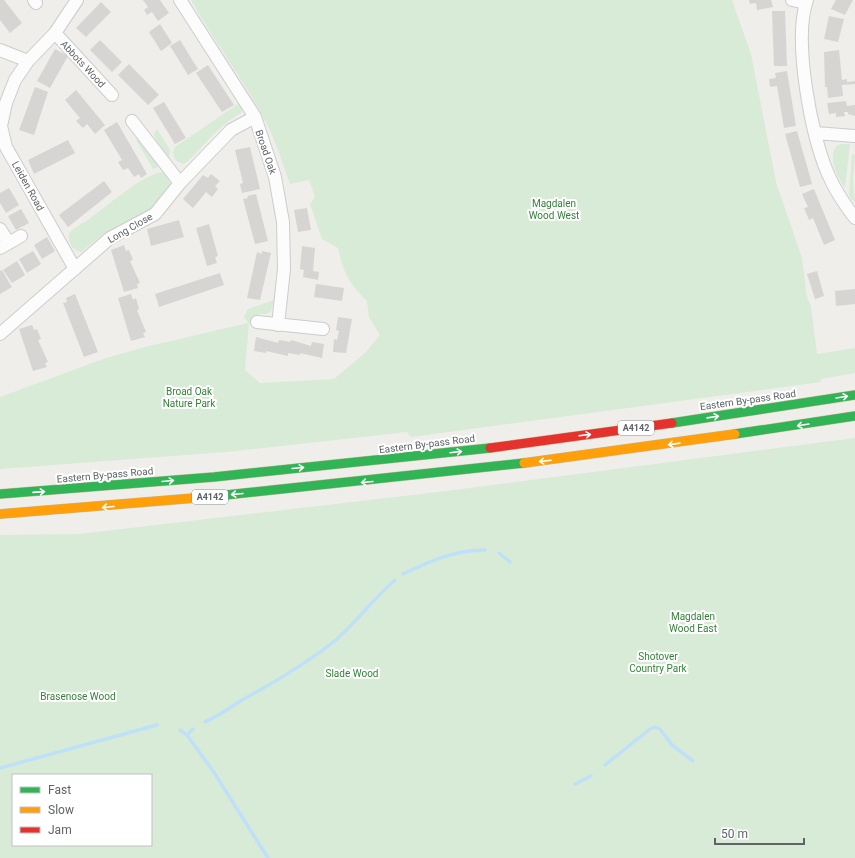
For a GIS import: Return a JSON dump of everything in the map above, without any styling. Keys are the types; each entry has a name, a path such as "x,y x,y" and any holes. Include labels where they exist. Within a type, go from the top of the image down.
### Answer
{"highway":[{"name":"Eastern By-pass Road","path":"0,494 102,487 417,457 605,432 855,395"},
{"name":"A4142","path":"0,514 65,511 420,477 611,453 855,416"}],"street":[{"name":"Leiden Road","path":"75,269 6,147 2,126 6,103 15,80 28,61 55,34 77,0"},
{"name":"Broad Oak","path":"180,0 254,117 275,177 283,222 284,269 278,325"},
{"path":"792,0 807,1 803,38 803,59 808,99 822,159 835,189 855,218"},
{"name":"Abbots Wood","path":"55,34 112,95"},
{"path":"0,50 28,61"},
{"name":"Long Close","path":"0,334 110,238 155,214 180,183 231,130 254,117"},
{"path":"132,121 180,183"},
{"path":"815,133 855,136"},
{"path":"0,229 4,246 21,236"},
{"path":"257,322 323,330"}],"green space":[{"name":"Magdalen Wood West","path":"191,0 732,0 751,54 776,182 802,258 807,297 811,306 817,354 855,348 855,373 821,379 821,382 411,437 407,432 226,452 0,469 0,397 103,359 145,347 248,323 244,317 248,309 274,300 271,311 267,314 259,314 258,320 249,323 245,370 260,383 334,379 365,353 380,335 369,317 367,301 351,283 345,271 338,248 322,239 310,204 315,197 309,180 290,184 266,121"},
{"path":"238,104 242,108 242,112 220,128 191,159 183,164 175,160 173,153 175,147"},
{"path":"157,129 170,150 169,159 155,138 154,134"},
{"path":"136,140 139,140 161,166 153,169"},
{"path":"841,144 850,144 845,188 839,178 833,162 836,146"},
{"path":"852,154 855,155 853,181 855,202 849,195"},
{"path":"162,172 166,174 171,185 155,206 148,212 121,227 105,233 81,252 75,250 71,246 69,233 71,231 124,192 154,174"},
{"name":"Shotover Country Park","path":"855,438 855,858 0,858 0,535 79,534 446,491"}],"building":[{"path":"0,0 4,0 22,23 10,33 0,20"},
{"path":"143,0 160,0 169,13 158,21 152,12 147,15 144,10 148,7"},
{"path":"749,0 771,0 773,7 757,10 756,3 750,4"},
{"path":"836,0 853,0 845,15 831,9"},
{"path":"101,2 111,12 86,37 76,28"},
{"path":"772,11 785,11 787,66 774,66"},
{"path":"829,16 844,19 838,42 824,39"},
{"path":"160,24 172,43 161,51 149,32"},
{"path":"100,40 122,62 112,72 90,50"},
{"path":"180,40 198,69 188,75 170,46"},
{"path":"55,49 68,56 50,88 37,81"},
{"path":"839,50 842,80 847,79 847,82 855,81 855,84 842,85 843,96 828,98 827,87 825,87 824,52"},
{"path":"129,64 159,95 148,105 118,75"},
{"path":"208,65 234,105 222,112 196,73"},
{"path":"787,71 796,126 784,128 777,86 770,87 769,79 776,78 775,73"},
{"path":"35,87 48,92 34,135 19,130"},
{"path":"76,90 105,125 95,134 87,124 83,128 76,121 80,118 65,100"},
{"path":"846,101 847,106 855,105 855,116 848,114 848,112 844,112 845,116 836,117 836,113 829,114 827,103"},
{"path":"164,102 186,138 175,144 153,108"},
{"path":"117,122 147,174 141,178 139,174 134,177 128,168 123,170 118,162 122,160 104,130"},
{"path":"797,131 812,184 800,187 785,134"},
{"path":"68,140 75,153 34,174 28,160"},
{"path":"250,147 260,189 242,193 240,184 243,183 235,150"},
{"path":"211,174 220,181 215,186 218,189 212,197 206,192 193,208 183,199 203,175 208,178"},
{"path":"104,181 112,192 68,227 59,215"},
{"path":"9,188 19,205 6,213 0,203 0,193"},
{"path":"814,189 835,240 824,245 813,218 809,220 804,208 808,207 802,194"},
{"path":"256,194 268,241 255,244 243,199 248,198 247,196"},
{"path":"307,208 311,230 298,232 294,210"},
{"path":"21,209 29,223 16,230 8,216"},
{"path":"179,220 184,237 151,246 147,229"},
{"path":"209,224 218,256 215,257 217,263 207,266 196,228"},
{"path":"47,237 55,251 42,259 34,245"},
{"path":"124,245 126,251 129,250 133,260 130,261 140,283 137,284 138,288 124,292 111,250"},
{"path":"302,246 315,248 313,271 319,272 318,280 303,277 304,270 300,269"},
{"path":"33,251 41,264 27,273 19,259"},
{"path":"262,251 271,253 260,300 247,298 257,252 262,254"},
{"path":"17,261 25,275 12,283 3,270"},
{"path":"2,270 12,287 0,294 0,271"},
{"path":"817,271 824,296 815,299 807,274"},
{"path":"220,273 224,285 159,307 155,294"},
{"path":"316,284 344,288 342,301 314,297"},
{"path":"855,289 855,304 836,306 835,291"},
{"path":"75,294 98,352 84,357 63,303 67,302 66,298"},
{"path":"131,294 133,300 136,298 139,309 137,310 146,332 143,333 145,337 131,341 118,298"},
{"path":"338,317 352,319 346,353 333,352 334,339 337,340 339,331 336,330"},
{"path":"32,325 34,330 37,329 41,339 38,340 48,362 45,363 47,367 33,371 19,329"},
{"path":"256,337 278,343 279,340 290,342 291,340 311,346 312,342 324,344 322,358 300,353 300,355 288,353 288,356 266,351 266,353 254,351"}],"waterway":[{"path":"403,574 453,554 474,550 485,550"},
{"path":"499,553 510,562"},
{"path":"205,722 291,672 326,648 345,632 395,580"},
{"path":"0,768 157,725"},
{"path":"605,765 650,729 655,727 660,729 672,745 693,761"},
{"path":"187,735 193,729"},
{"path":"180,730 187,735 213,771 268,858"},
{"path":"575,784 591,776"}],"traffic: fast":[{"path":"672,423 855,395"},
{"path":"735,434 855,416"},
{"path":"0,494 214,477 490,448"},
{"path":"207,497 524,463"}],"traffic: slow":[{"path":"524,463 735,434"},
{"path":"0,514 207,497"}],"traffic: jam":[{"path":"490,448 672,423"}],"park label":[{"name":"Broad Oak Nature Park","path":"189,396"},
{"name":"Magdalen Wood East","path":"693,622"},
{"name":"Slade Wood","path":"352,673"},
{"name":"Brasenose Wood","path":"78,696"}]}
